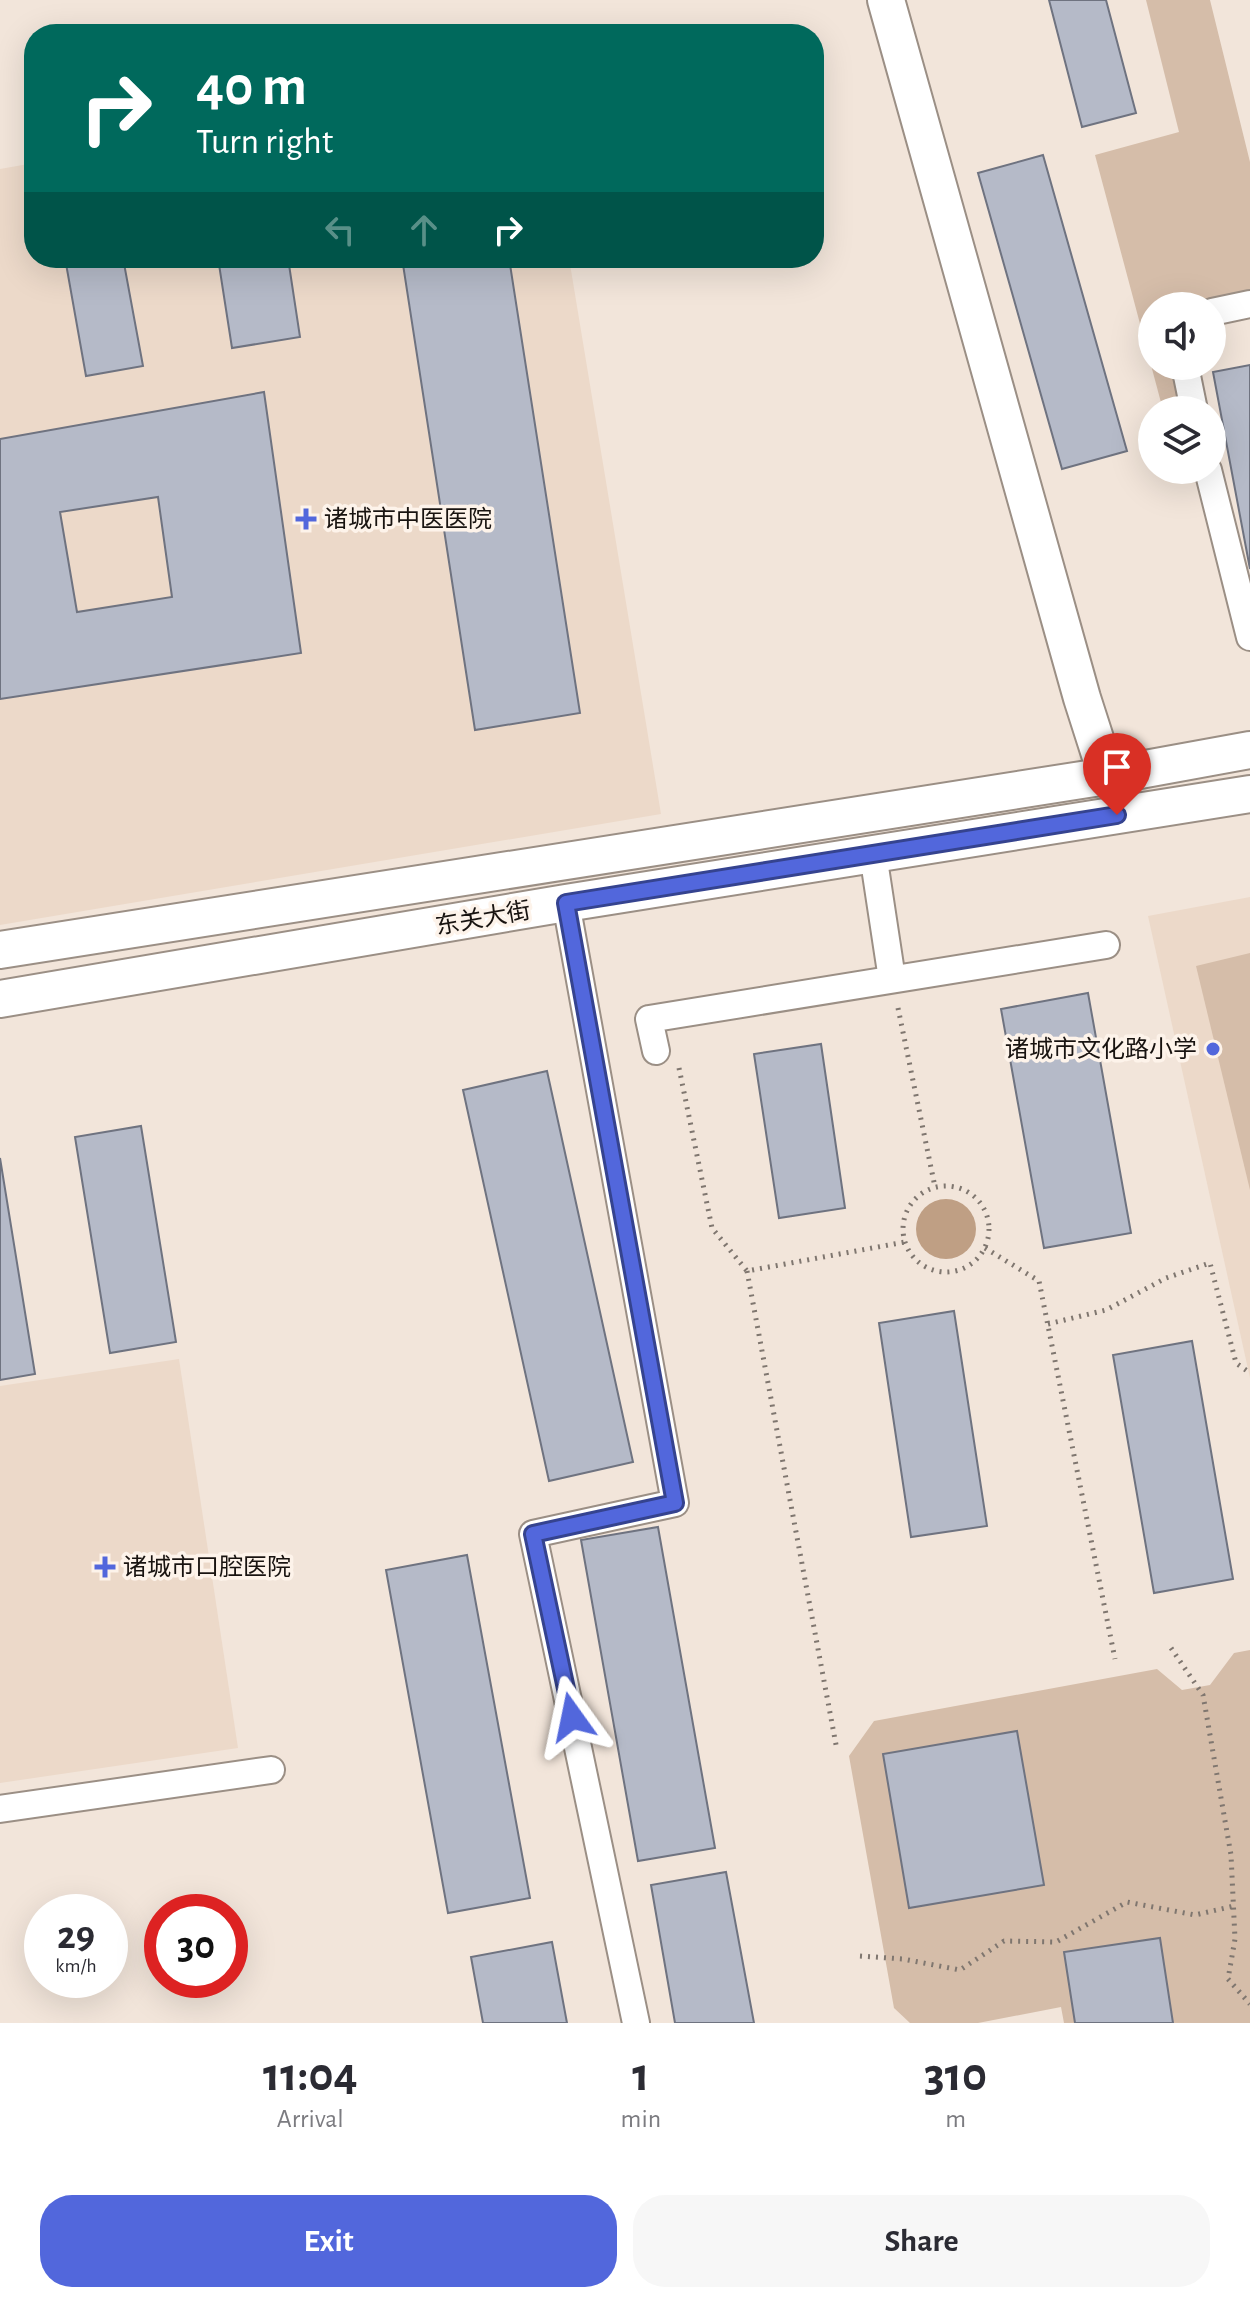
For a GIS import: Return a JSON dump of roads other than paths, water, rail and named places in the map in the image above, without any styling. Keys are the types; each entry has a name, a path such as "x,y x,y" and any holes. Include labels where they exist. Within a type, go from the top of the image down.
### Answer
{"main road":[{"path":"886,0 1082,698 1107,776"},
{"name":"东关大街","path":"0,950 1107,776 1250,750"},
{"name":"东关大街","path":"0,999 566,903 1250,794"}],"street":[{"path":"1226,309 1250,304"},
{"path":"1212,484 1250,637"},
{"path":"873,854 892,979"},
{"path":"566,903 675,1503 533,1534 636,2023"},
{"path":"656,1051 649,1019 1106,945"},
{"path":"0,1809 271,1770"}],"place":[{"name":"诸城市中医医院","path":"306,519"},
{"name":"诸城市文化路小学","path":"1213,1049"},
{"name":"诸城市口腔医院","path":"105,1567"}]}
